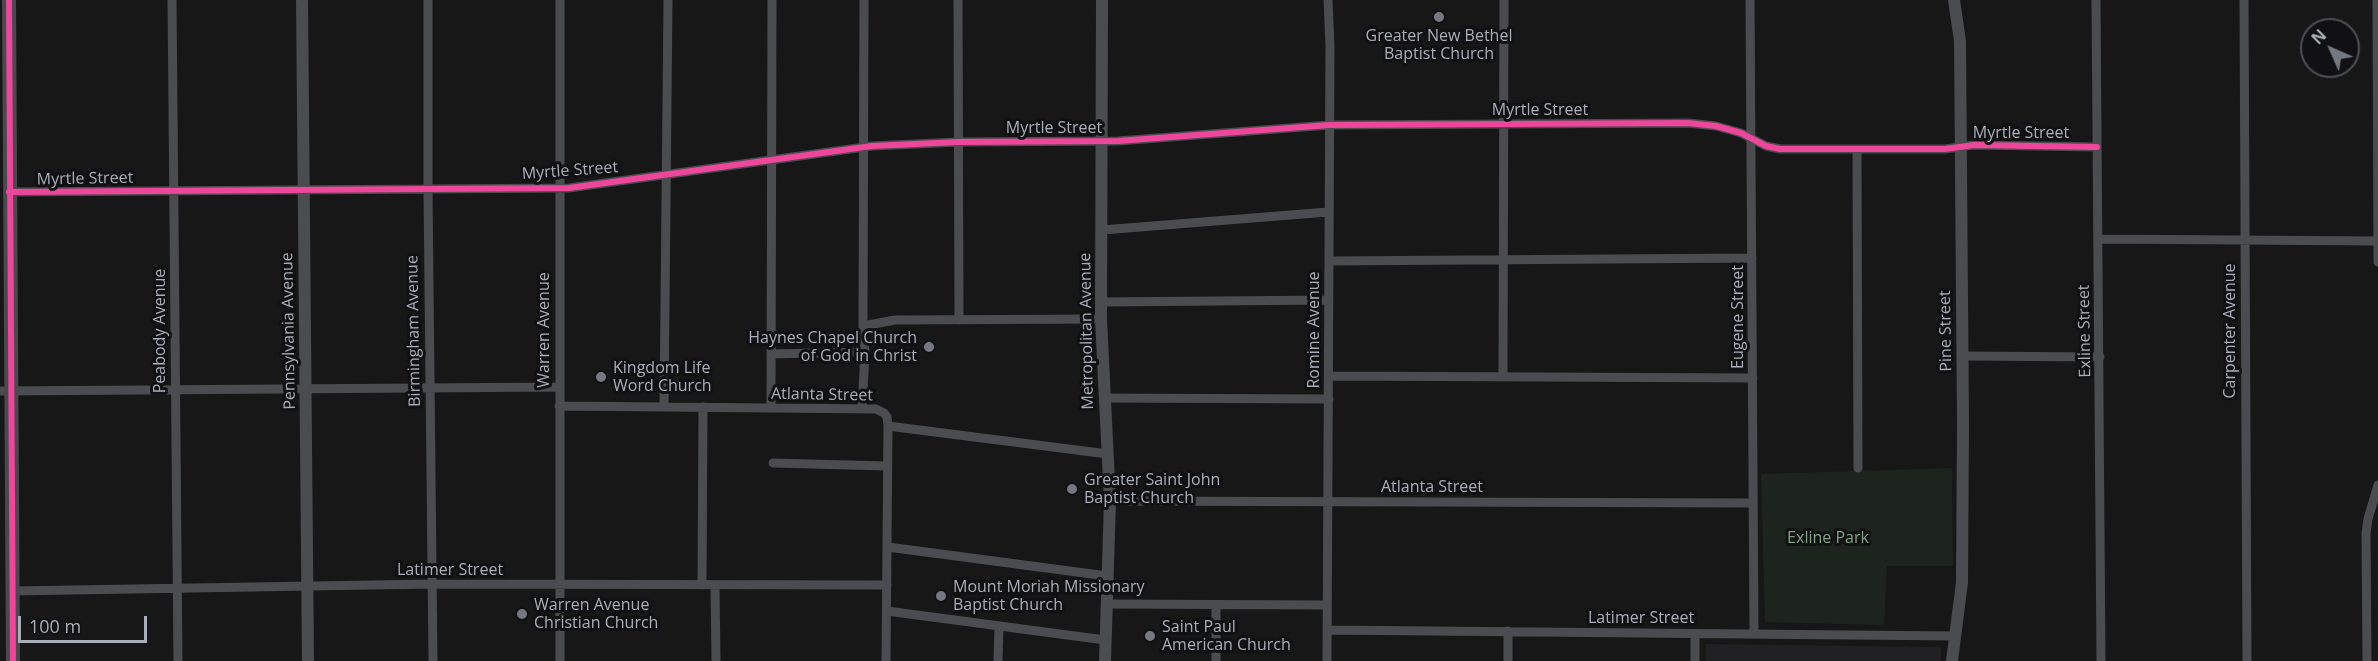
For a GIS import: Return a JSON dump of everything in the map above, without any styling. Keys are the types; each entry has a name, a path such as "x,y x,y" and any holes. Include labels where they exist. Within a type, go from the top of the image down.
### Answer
{"main road":[{"path":"9,0 9,192 5,391 13,661"}],"street":[{"name":"Peabody Avenue","path":"172,0 178,661"},
{"name":"Pennsylvania Avenue","path":"302,0 308,661"},
{"name":"Birmingham Avenue","path":"428,0 433,661"},
{"name":"Warren Avenue","path":"560,0 558,387 560,661"},
{"path":"664,407 668,0"},
{"path":"771,408 772,0"},
{"path":"862,409 865,352 863,326 864,0"},
{"path":"958,0 959,320"},
{"name":"Metropolitan Avenue","path":"1102,0 1101,319 1110,501 1105,661"},
{"name":"Romine Avenue","path":"1327,661 1328,0"},
{"path":"1503,377 1504,0"},
{"name":"Eugene Street","path":"1750,0 1754,633"},
{"name":"Pine Street","path":"1952,661 1962,582 1963,356 1959,147 1960,41 1954,0"},
{"name":"Exline Street","path":"2096,0 2101,661"},
{"name":"Carpenter Avenue","path":"2244,0 2247,661"},
{"path":"2377,0 2378,262"},
{"name":"Myrtle Street","path":"9,192 303,192 560,188 665,176 863,147 958,142 1102,142 1329,125 1688,123 1716,126 1741,133 1752,140 1780,149 1857,150 1974,145 2097,147"},
{"path":"1857,150 1858,468"},
{"path":"1102,230 1328,212"},
{"path":"2099,239 2378,241"},
{"path":"1329,261 1752,258"},
{"path":"1101,302 1329,300"},
{"path":"863,326 896,320 1101,319"},
{"path":"771,354 865,352"},
{"path":"1963,356 2100,357"},
{"path":"1329,376 1753,378"},
{"path":"5,391 558,387"},
{"path":"1104,398 1329,399"},
{"name":"Atlanta Street","path":"559,406 876,409 887,417 888,426"},
{"path":"702,585 703,408"},
{"path":"886,661 888,426 1108,454"},
{"path":"773,463 887,466"},
{"path":"2367,661 2366,533 2378,485"},
{"name":"Atlanta Street","path":"1110,501 1753,503"},
{"path":"888,547 1107,576"},
{"name":"Latimer Street","path":"12,591 433,585 887,585"},
{"path":"715,585 716,661"},
{"path":"1107,604 1327,605"},
{"path":"1216,605 1216,661"},
{"path":"887,611 1105,640"},
{"path":"998,661 999,626"},
{"name":"Latimer Street","path":"1327,630 1955,636"},
{"path":"1508,631 1508,661"},
{"path":"1695,634 1695,661"}],"shaded area":[{"path":"1706,644 1941,647 1941,661 1706,661"}],"green space":[{"name":"Exline Park","path":"1952,468 1953,566 1887,566 1884,625 1765,622 1761,474"}],"cycle path":[{"path":"9,0 13,661"},
{"path":"9,192 569,188 872,146 958,142 1118,141 1329,125 1688,123 1716,126 1741,133 1766,146 1780,149 1945,149 1974,145 2097,147"}],"place":[{"name":"Greater New Bethel Baptist Church","path":"1439,17"},
{"name":"Haynes Chapel Church of God in Christ","path":"929,347"},
{"name":"Kingdom Life Word Church","path":"601,377"},
{"name":"Greater Saint John Baptist Church","path":"1072,489"},
{"name":"Mount Moriah Missionary Baptist Church","path":"941,596"},
{"name":"Warren Avenue Christian Church","path":"522,614"},
{"name":"Saint Paul American Church","path":"1150,636"}]}
